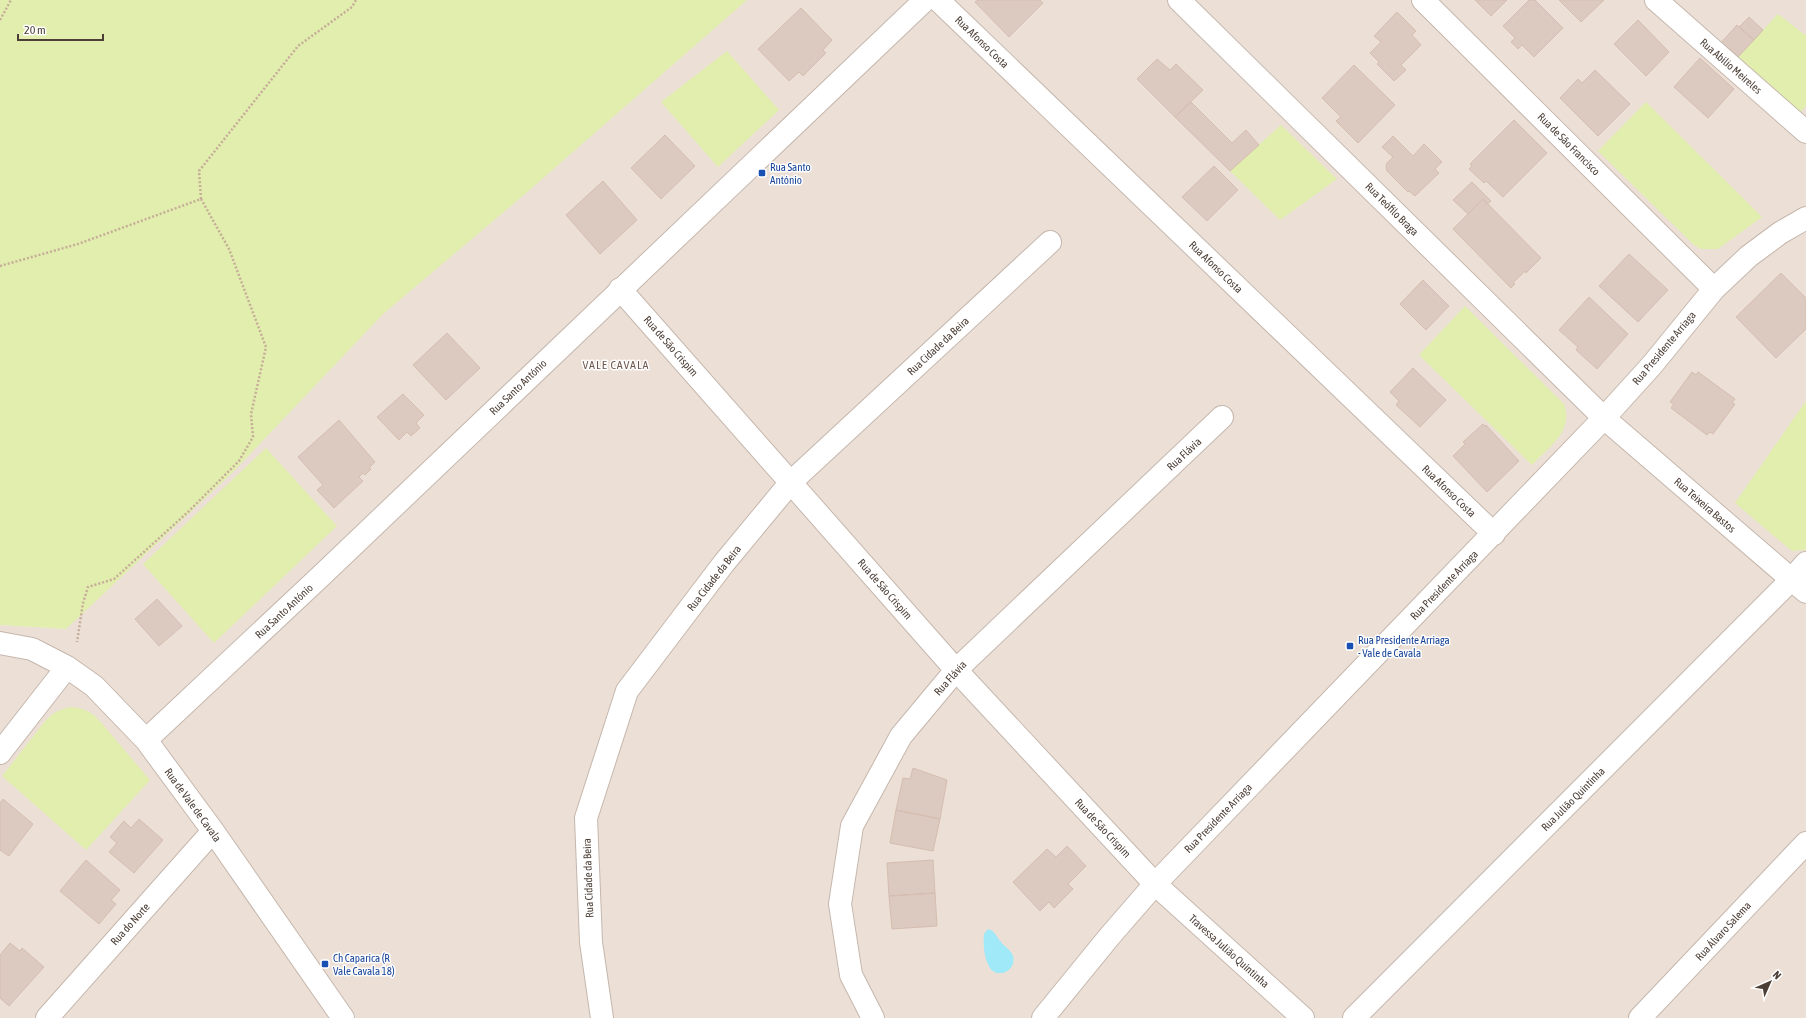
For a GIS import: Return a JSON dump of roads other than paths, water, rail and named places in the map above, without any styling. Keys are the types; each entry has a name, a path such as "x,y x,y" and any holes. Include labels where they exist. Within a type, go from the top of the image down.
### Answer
{"street":[{"name":"Rua Santo António","path":"146,740 323,574 620,289 925,0"},
{"name":"Rua Afonso Costa","path":"938,0 1494,534"},
{"name":"Rua Teófilo Braga","path":"1179,0 1604,418"},
{"name":"Rua de São Francisco","path":"1423,0 1714,289"},
{"name":"Rua Abilio Meireles","path":"1656,0 1806,132"},
{"name":"Rua Presidente Arriaga","path":"1043,1018 1109,937 1155,884 1494,534 1604,418 1652,365 1714,289 1749,256 1780,233 1806,218"},
{"name":"Rua Cidade da Beira","path":"602,1018 591,942 586,818 627,691 724,564 791,482 1050,242"},
{"name":"Rua de São Crispim","path":"620,289 956,670 1155,884"},
{"name":"Rua Flávia","path":"873,1018 851,974 840,904 852,826 901,736 956,670 1222,417"},
{"name":"Rua Teixeira Bastos","path":"1604,418 1799,586"},
{"name":"Rua Julião Quintinha","path":"1362,1016 1799,586 1806,563"},
{"name":"Rua de Vale de Cavala","path":"0,643 32,649 67,667 94,686 146,740 212,831 337,1016"},
{"path":"0,753 67,667"},
{"name":"Rua do Norte","path":"47,1018 212,831"},
{"name":"Rua Álvaro Salema","path":"1640,1018 1806,843"},
{"name":"Travessa Julião Quintinha","path":"1155,884 1303,1018"}],"water":[{"path":"988,929 994,933 1013,956 1012,965 1006,972 993,972 988,964 984,951 984,934"}],"place":[{"name":"Rua Santo António","path":"762,173"},
{"name":"Rua Presidente Arriaga - Vale de Cavala","path":"1350,646"},
{"name":"Ch Caparica (R Vale Cavala 18)","path":"325,964"}],"district":[{"name":"VALE CAVALA","path":"616,365"}]}
